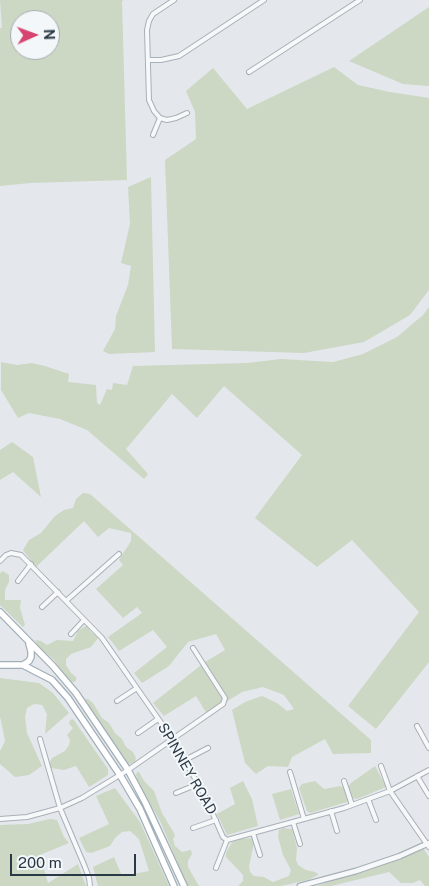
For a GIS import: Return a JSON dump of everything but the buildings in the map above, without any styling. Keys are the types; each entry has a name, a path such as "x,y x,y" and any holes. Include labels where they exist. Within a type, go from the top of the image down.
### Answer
{"main road":[{"path":"0,612 53,666 76,693 128,770 184,886"},
{"path":"23,665 32,657 27,640"},
{"path":"0,665 23,665 39,672 52,680 68,698 120,775 140,809 174,886"}],"street":[{"path":"174,0 153,14 149,21 147,30 149,100 160,118 167,120 188,113"},
{"path":"148,60 161,60 179,56 264,0"},
{"path":"249,72 360,0"},
{"path":"153,135 160,118"},
{"name":"SPINNEY ROAD","path":"0,561 6,555 14,552 21,554 102,638 173,740 198,784 223,837 228,840"},
{"path":"66,601 119,554"},
{"path":"18,581 31,564"},
{"path":"42,607 58,592"},
{"path":"71,634 84,620"},
{"path":"0,819 27,817 60,808 96,791 223,704 225,698 193,648"},
{"path":"117,701 137,688"},
{"path":"138,733 158,719"},
{"path":"417,726 429,748"},
{"path":"40,739 60,808 85,866 90,886"},
{"path":"185,760 208,748"},
{"path":"300,886 356,871 428,845 390,791 381,766"},
{"path":"216,868 228,840 352,805 390,791 429,770"},
{"path":"290,772 304,819"},
{"path":"417,776 429,796"},
{"path":"344,781 352,805"},
{"path":"176,793 198,784"},
{"path":"368,799 376,820"},
{"path":"331,811 337,831"},
{"path":"193,828 216,820"},
{"path":"293,822 300,844"},
{"path":"253,833 260,855"}],"green space":[{"path":"0,0 124,0 122,1 127,180 30,183 0,186 0,28 2,28"},
{"path":"429,7 429,86 403,84 349,61"},
{"path":"334,67 358,85 429,98 429,290 410,315 364,342 304,353 172,349 165,160 196,139 195,112 186,91 213,68 247,109"},
{"path":"151,177 155,352 109,354 103,351 115,329 116,316 128,285 131,266 121,263 130,224 128,187"},
{"path":"429,307 429,662 376,729 348,706 419,612 352,540 317,567 255,518 302,455 224,386 197,418 172,394 126,449 148,474 144,479 87,430 60,419 29,413 18,418 1,390 1,362 17,365 32,363 45,366 69,374 68,382 96,385 97,403 100,405 107,389 112,390 113,383 127,385 133,366 247,363 281,359 333,362 363,354 397,337 423,315"},
{"path":"12,442 33,457 41,497 13,472 0,480 0,450"},
{"path":"83,493 90,494 371,740 371,753 333,754 325,739 292,757 288,767 268,766 256,774 245,763 232,710 245,702 262,696 277,703 287,711 294,709 284,695 263,687 242,692 207,714 196,696 164,716 153,703 205,662 225,650 216,634 188,642 169,666 142,683 134,673 167,647 153,630 119,651 108,637 142,613 137,607 123,618 96,589 123,565 119,560 131,541 131,533 109,528 98,537 84,521 36,567 23,550 29,540 41,533 55,516 64,510 73,508 76,499"},
{"path":"3,571 9,575 9,582 5,590 5,600 21,600 20,608 25,625 23,627 0,605 0,573"},
{"path":"87,625 90,631 98,638 91,647 71,654 66,659 66,665 76,677 76,681 71,683 54,660 38,646 35,640 47,645 57,640 73,641 78,631"},
{"path":"0,678 39,683 53,693 69,713 45,734 47,714 42,705 34,704 27,708 25,717 27,733 42,766 29,775 15,777 0,764 0,751 5,741 0,716"},
{"path":"85,699 93,703 102,718 109,723 126,747 133,752 136,758 135,762 127,765 112,740 85,703"},
{"path":"73,719 108,769 108,775 89,787 76,766 64,770 48,766 52,758 65,751 69,745 70,740 67,735 73,728 69,724 70,720"},
{"path":"375,766 386,787 357,799 352,798 348,787"},
{"path":"137,772 154,791 162,813 174,833 175,846 182,852 191,850 192,854 188,861 188,867 199,886 187,886 161,823 138,782"},
{"path":"243,781 252,799 258,826 227,835 217,814 235,804 230,788"},
{"path":"315,781 324,789 340,786 344,788 349,800 310,813 307,811 299,788 302,784"},
{"path":"115,788 140,822 169,886 98,886 93,867 114,857 122,876 149,871 139,839 130,831 122,832 110,846 91,853 86,852 79,838 109,824 96,796"},
{"path":"291,789 299,814 280,820 272,794"},
{"path":"50,819 57,820 64,837 69,843 40,855 48,883 78,864 86,886 0,886 0,825 28,824"},
{"path":"283,828 292,829 297,848 296,860 298,865 318,875 308,880 281,886 238,886 243,881 243,875 226,857 226,853 232,842 240,839 255,838 249,866 250,872 254,876 264,877 273,882 289,876 291,870 283,855 278,837 279,830"},
{"path":"423,848 429,857 429,886 425,886 420,880 413,883 401,883 389,872 331,886 317,886"}]}
